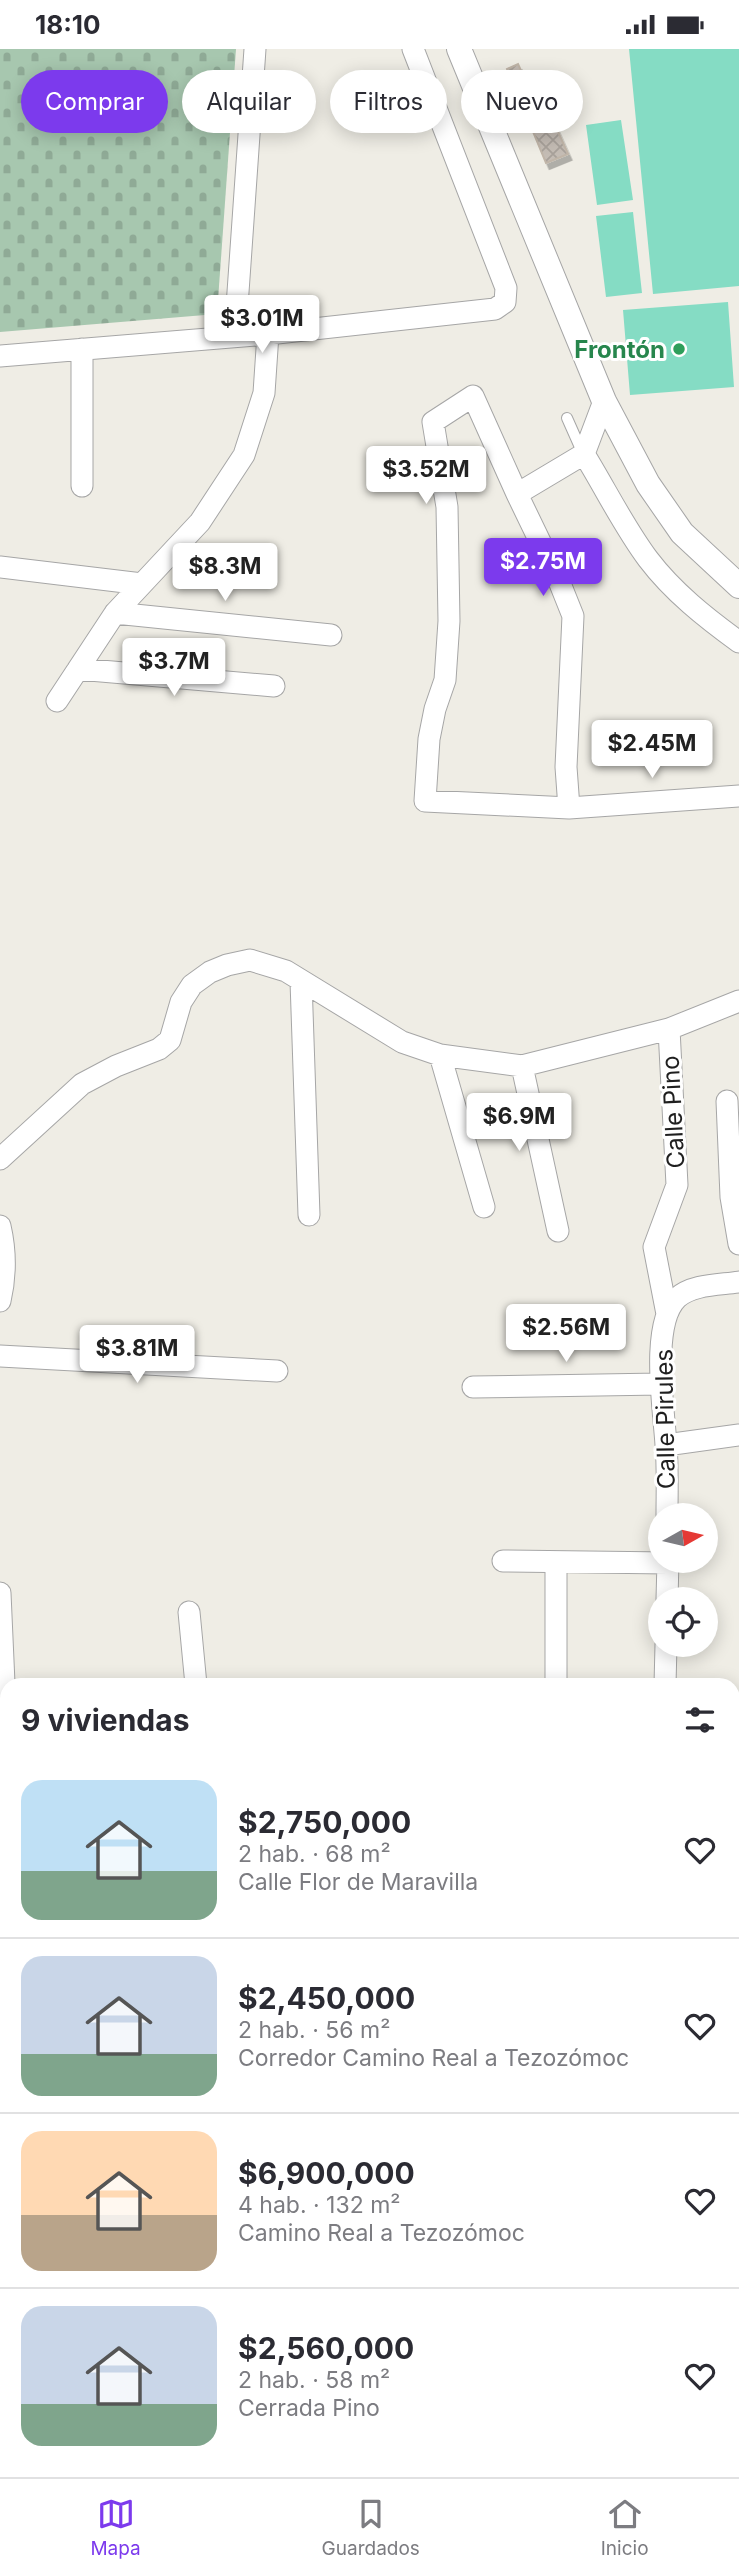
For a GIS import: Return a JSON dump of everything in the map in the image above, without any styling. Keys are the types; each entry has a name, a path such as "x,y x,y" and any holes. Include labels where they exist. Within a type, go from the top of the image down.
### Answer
{"street":[{"path":"235,335 255,49"},
{"path":"0,356 268,334 495,309 505,302 506,288 413,49"},
{"path":"459,49 604,401 649,484 682,533 739,586"},
{"path":"57,701 115,613 200,522 244,455 264,393 268,334"},
{"path":"82,349 82,486"},
{"path":"569,808 566,767 573,616 473,396 433,422 447,507 449,621 445,680 429,739 425,801 569,808 739,796"},
{"path":"517,494 583,454 604,401"},
{"path":"583,454 647,558 670,585 711,622 739,642"},
{"path":"0,567 142,584"},
{"path":"115,613 331,635"},
{"path":"78,669 274,686"},
{"path":"0,1159 82,1084 159,1049 170,1040 181,1002 192,985 210,972 250,960 277,967 402,1042 440,1055 522,1066 669,1029 739,1000"},
{"path":"301,981 309,1215"},
{"name":"Calle Pino","path":"667,1314 654,1247 677,1185 669,1029"},
{"path":"440,1055 484,1207"},
{"path":"522,1066 558,1231"},
{"path":"727,1101 731,1197 739,1244"},
{"path":"0,1226 5,1249 0,1301"},
{"name":"Calle Pirules","path":"667,1503 666,1445 660,1384 667,1314 676,1299 689,1290 739,1282"},
{"path":"0,1356 277,1371"},
{"path":"473,1387 660,1384"},
{"path":"666,1445 739,1435"},
{"path":"503,1561 648,1562"},
{"path":"556,1563 556,1678"},
{"path":"0,1593 4,1678"},
{"path":"189,1612 195,1678"},
{"path":"665,1678 666,1657"}],"lane":[{"path":"567,418 583,454"}],"green space":[{"path":"0,49 236,49 234,70 182,70 182,133 230,133 217,314 0,332"},
{"path":"629,49 739,49 739,286 653,294"},
{"path":"621,120 633,200 597,205 586,125"},
{"path":"633,212 642,293 606,297 596,216"},
{"name":"Frontón","path":"728,302 734,387 630,395 623,310"}],"building":[{"path":"518,64 521,70 507,70"},
{"path":"534,133 558,133 568,154 546,163"}],"place":[{"name":"Frontón","path":"679,349"}]}
